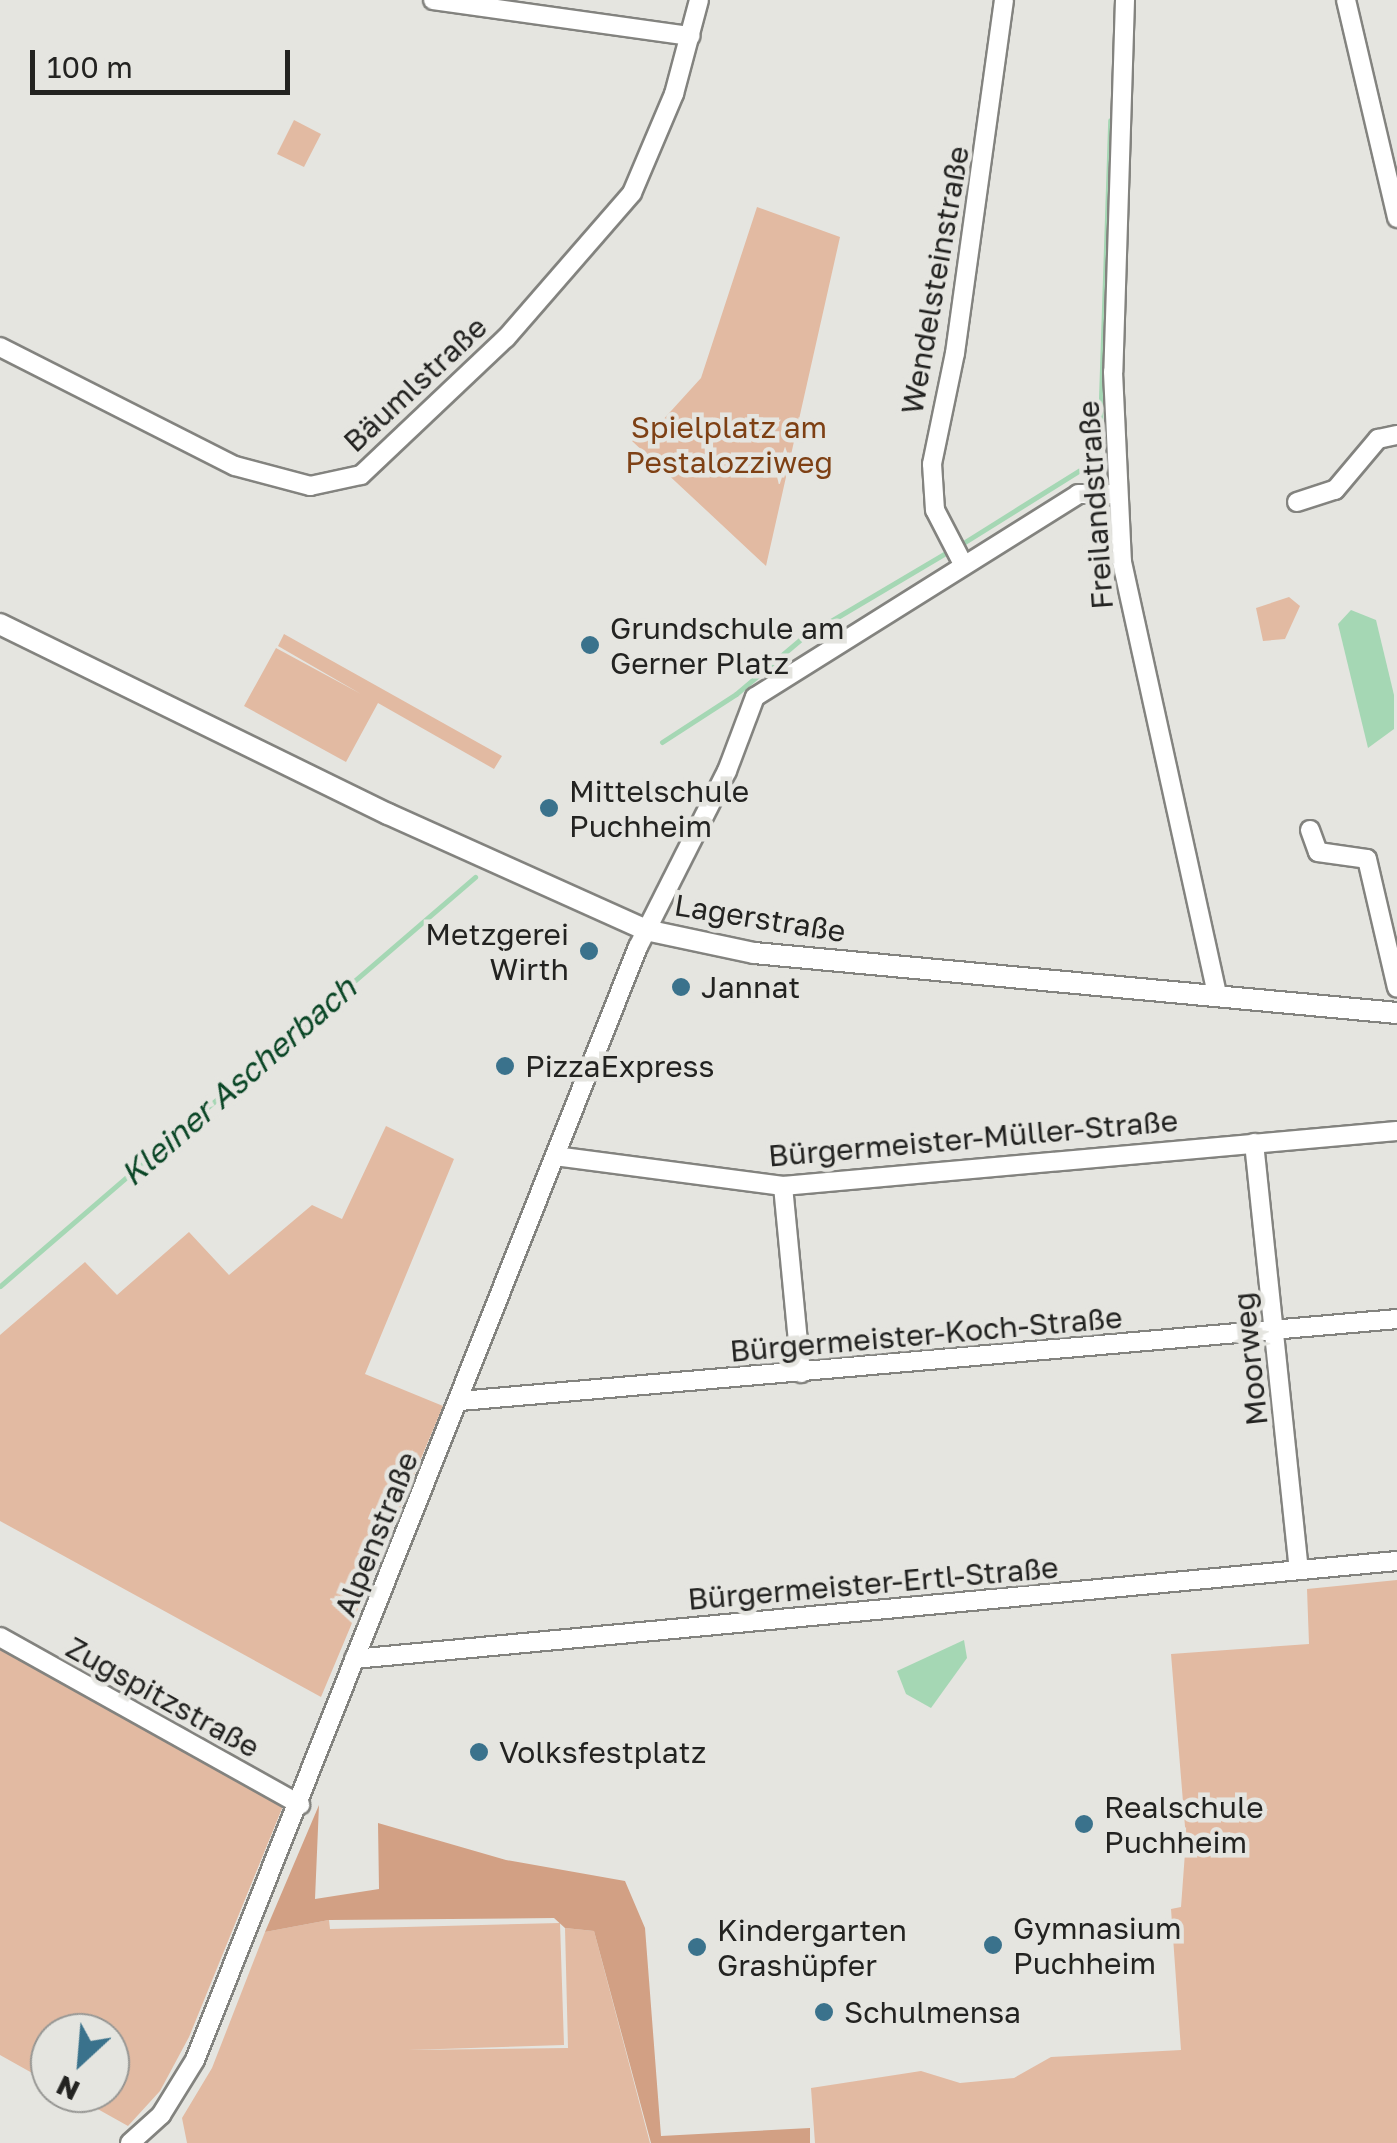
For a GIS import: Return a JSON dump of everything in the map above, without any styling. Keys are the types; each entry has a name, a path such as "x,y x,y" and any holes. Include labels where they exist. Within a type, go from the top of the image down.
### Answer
{"street":[{"path":"432,0 690,36"},
{"name":"Bäumlstraße","path":"0,347 235,466 310,486 361,475 506,338 632,194 655,147 699,0"},
{"name":"Wendelsteinstraße","path":"958,558 945,537 932,464 955,353 1004,0"},
{"name":"Freilandstraße","path":"1126,0 1113,372 1128,606 1218,997"},
{"path":"1346,0 1397,218"},
{"path":"1297,502 1336,490 1378,439 1397,435"},
{"name":"Alpenstraße","path":"130,2143 162,2115 195,2060 646,930 727,771 755,697 958,558 1078,494 1118,494"},
{"name":"Lagerstraße","path":"0,624 388,814 646,930 754,953 1397,1013"},
{"path":"1310,830 1318,852 1367,859 1397,988"},
{"name":"Bürgermeister-Müller-Straße","path":"555,1156 783,1186 1397,1131"},
{"name":"Moorweg","path":"1254,1143 1300,1570"},
{"path":"783,1186 800,1373"},
{"name":"Bürgermeister-Koch-Straße","path":"460,1401 1397,1319"},
{"name":"Bürgermeister-Ertl-Straße","path":"354,1660 1397,1561"},
{"name":"Zugspitzstraße","path":"0,1636 300,1805"}],"green space":[{"path":"294,120 321,134 304,167 277,154"},
{"name":"Spielplatz am Pestalozziweg","path":"757,207 840,237 766,566 632,441 661,422 701,378"},
{"path":"1289,597 1300,606 1285,639 1263,641 1256,608"},
{"path":"284,634 502,756 494,769 378,703 346,762 244,706 276,648 361,694 278,646"},
{"path":"386,1126 454,1159 365,1374 443,1406 321,1697 0,1521 0,1335 85,1262 117,1295 189,1232 229,1275 312,1205 342,1219"},
{"path":"1397,1580 1397,2143 815,2143 811,2088 921,2071 960,2083 1014,2078 1051,2057 1181,2050 1171,1909 1181,1907 1186,1839 1171,1654 1309,1644 1307,1589"},
{"path":"0,1646 283,1806 189,2037 160,2091 128,2126 105,2113 130,2113 130,2013 30,2013 30,2072 0,2055"},
{"path":"329,1920 330,1929 560,1923 564,2045 408,2050 568,2048 565,1928 594,1931 650,2143 187,2143 182,2118 212,2068 265,1932"}],"shaded area":[{"path":"1351,610 1376,620 1394,695 1394,729 1368,748 1338,624"},
{"path":"964,1640 967,1658 931,1708 906,1694 897,1671"},
{"path":"319,1805 315,1899 379,1889 378,1823 506,1860 625,1881 645,1928 661,2136 810,2128 810,2143 651,2143 594,1931 565,1928 554,1918 329,1920 265,1932"}],"waterway":[{"name":"Kleiner Ascherbach","path":"960,545 1099,458 1110,120"},
{"name":"Kleiner Ascherbach","path":"662,742 736,694 802,638 951,550"},
{"name":"Kleiner Ascherbach","path":"0,1286 475,877"}],"place":[{"name":"Grundschule am Gerner Platz","path":"590,645"},
{"name":"Mittelschule Puchheim","path":"549,808"},
{"name":"Metzgerei Wirth","path":"589,951"},
{"name":"Jannat","path":"681,987"},
{"name":"PizzaExpress","path":"505,1066"},
{"name":"Volksfestplatz","path":"479,1752"},
{"name":"Realschule Puchheim","path":"1084,1824"},
{"name":"Gymnasium Puchheim","path":"993,1945"},
{"name":"Kindergarten Grashüpfer","path":"697,1947"},
{"name":"Schulmensa","path":"824,2012"}]}
